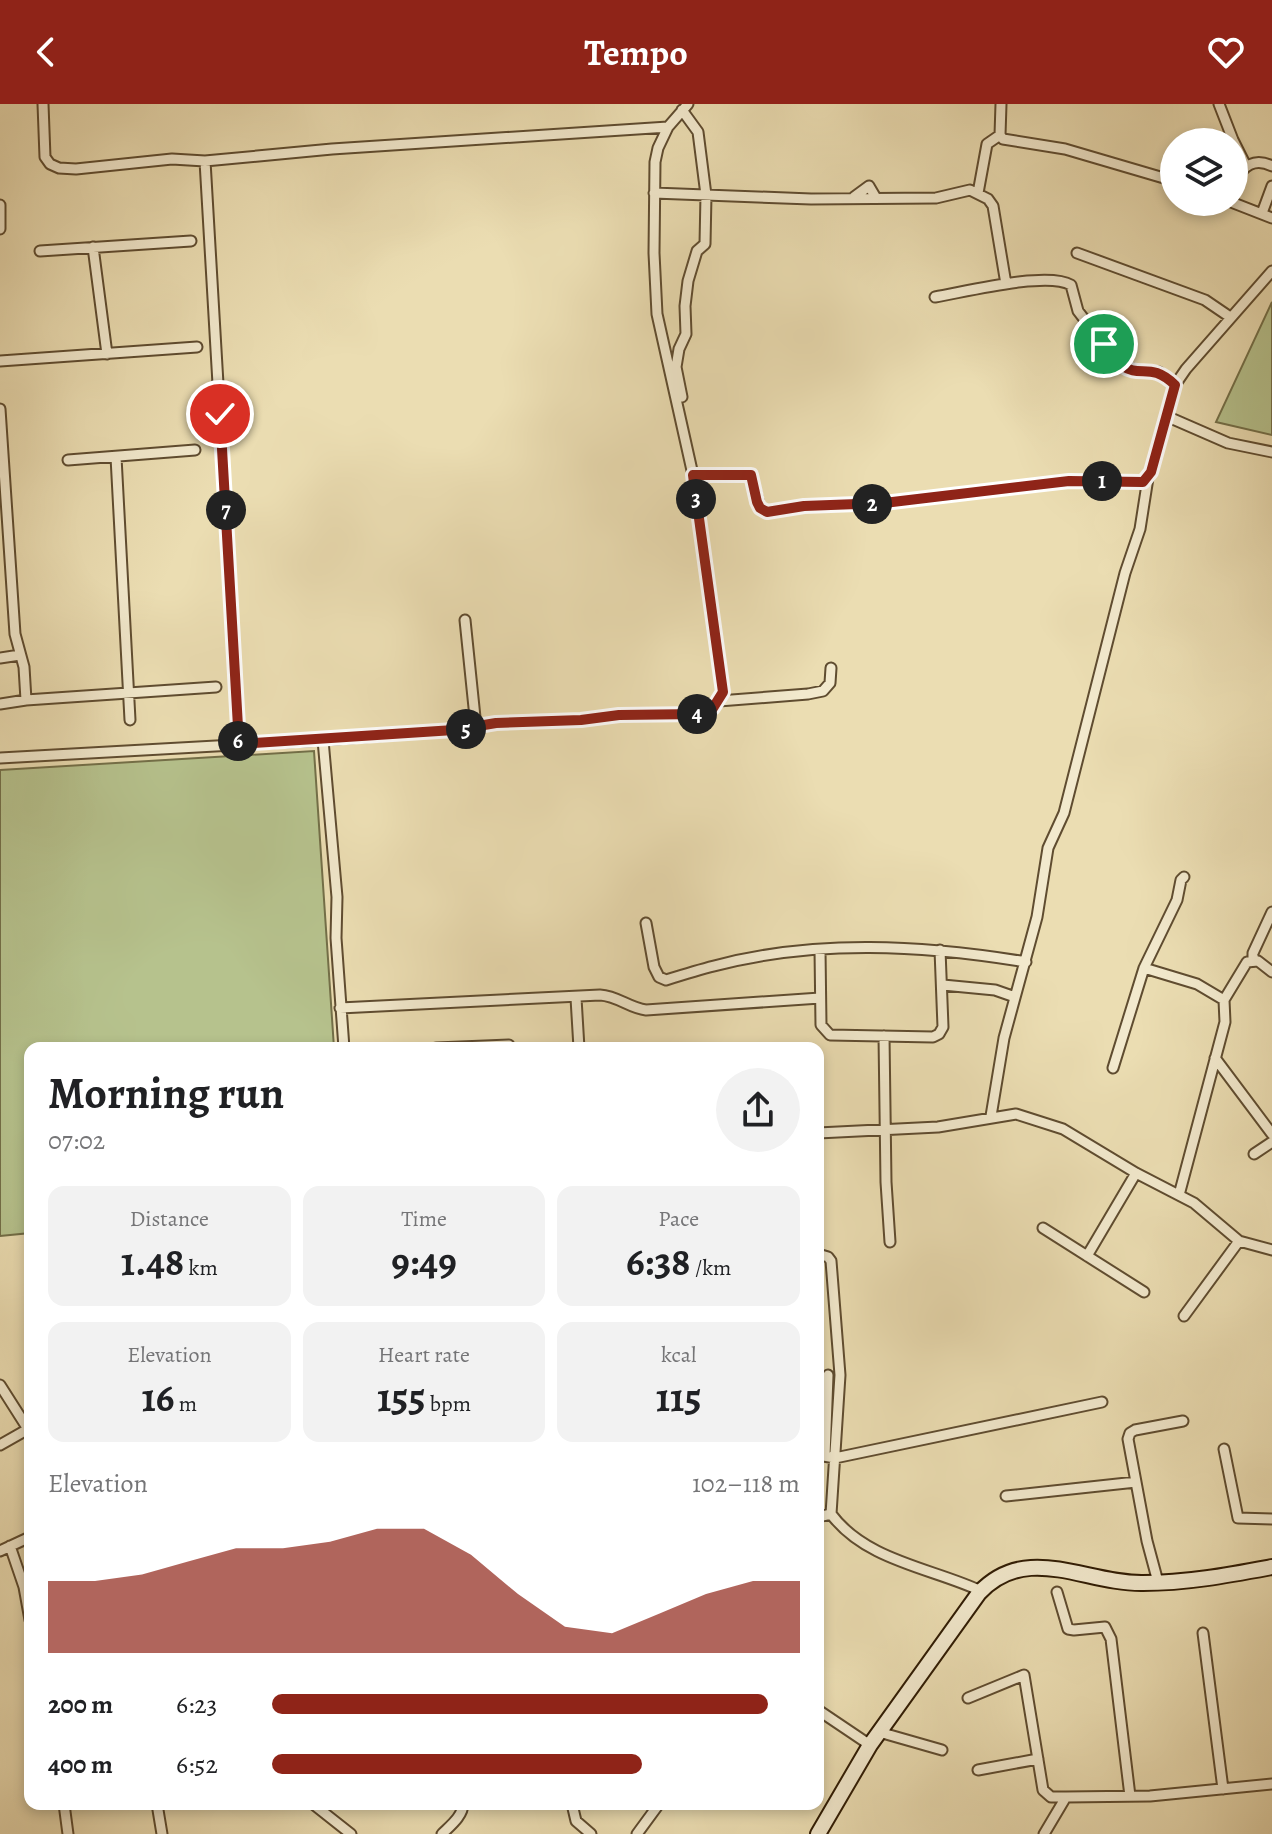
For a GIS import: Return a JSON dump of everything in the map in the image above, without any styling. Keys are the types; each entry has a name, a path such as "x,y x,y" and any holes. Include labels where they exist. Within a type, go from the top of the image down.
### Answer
{"street":[{"path":"43,104 45,157 50,164 59,168 76,169 172,159 205,161 332,149 668,127"},
{"path":"1000,135 1001,104"},
{"path":"1219,104 1228,128"},
{"path":"0,758 323,740 496,723 708,712 723,692 693,475 657,314 654,193 658,148 668,127 685,107 698,132 706,195 705,244 697,251 691,265 685,306 686,334 676,367 682,398 682,422"},
{"path":"1000,135 1007,140 1065,149 1160,177"},
{"path":"978,193 987,144 1000,135"},
{"path":"205,161 239,744"},
{"path":"1248,165 1258,161 1272,166"},
{"path":"1262,213 1272,186"},
{"path":"654,193 936,198 970,190 993,206 1006,284"},
{"path":"0,205 0,229"},
{"path":"1248,208 1272,218"},
{"path":"40,251 191,241"},
{"path":"93,247 107,354"},
{"path":"1077,253 1205,300 1230,317"},
{"path":"991,1116 1004,1038 1026,962 1044,883 1048,848 1064,813 1125,573 1140,529 1148,478 1175,385 1272,271"},
{"path":"935,297 1006,284 1062,279 1071,285 1078,311 1118,363 1135,370 1159,372 1175,385"},
{"path":"0,361 197,347"},
{"path":"0,409 15,634 24,667 26,700"},
{"path":"1166,416 1228,443 1272,452"},
{"path":"68,460 195,450"},
{"path":"116,457 130,720"},
{"path":"693,475 751,475 757,502 767,512 804,506 884,503 1069,481 1137,482 1148,478"},
{"path":"465,620 476,727"},
{"path":"0,658 20,655"},
{"path":"719,701 823,691 830,683 831,668"},
{"path":"0,704 216,687"},
{"path":"323,740 337,897 343,1042"},
{"path":"1113,1068 1144,968 1177,900 1184,877"},
{"path":"1179,1195 1225,1022 1224,1000 1243,966 1253,960 1272,912"},
{"path":"646,923 654,967 659,977 666,980 713,966 820,950 875,946 940,950 1026,962"},
{"path":"820,950 821,1025 830,1035 933,1037 943,1027 940,950"},
{"path":"1253,960 1272,972"},
{"path":"1144,968 1197,984 1224,1000"},
{"path":"943,985 995,990 1015,997"},
{"path":"340,1008 607,996 646,1010 820,998"},
{"path":"576,998 579,1042"},
{"path":"884,1036 890,1242"},
{"path":"1215,1058 1272,1134"},
{"path":"824,1133 938,1127 1016,1114 1050,1123 1194,1203 1239,1241 1272,1250"},
{"path":"1254,1154 1272,1142"},
{"path":"1087,1256 1136,1173"},
{"path":"1043,1228 1144,1292"},
{"path":"1184,1316 1239,1241"},
{"path":"824,1256 828,1257 832,1267 840,1375 826,1456"},
{"path":"828,1375 826,1456 831,1514 840,1526 890,1557 954,1578 981,1591"},
{"path":"0,1385 24,1421"},
{"path":"826,1456 1102,1402"},
{"path":"1158,1582 1128,1439 1135,1430 1183,1421"},
{"path":"0,1445 24,1432"},
{"path":"1224,1449 1238,1518 1272,1519"},
{"path":"1006,1496 1136,1482"},
{"path":"824,1516 831,1514"},
{"path":"24,1540 5,1548 24,1587"},
{"path":"818,1834 875,1738 981,1591 993,1579 1004,1574 1047,1567 1119,1582 1158,1582 1220,1577 1272,1567"},
{"path":"1057,1592 1068,1629 1105,1627 1111,1639 1130,1796"},
{"path":"1203,1633 1223,1789"},
{"path":"968,1698 1024,1675 1043,1790 1051,1797 1130,1796 1272,1784"},
{"path":"824,1713 875,1738 942,1750"},
{"path":"978,1770 1038,1759"},
{"path":"1044,1834 1066,1797"},
{"path":"65,1810 68,1834"},
{"path":"158,1810 162,1834"},
{"path":"321,1810 351,1834"},
{"path":"442,1834 463,1810"},
{"path":"573,1810 577,1830 591,1834"},
{"path":"637,1834 655,1810"}],"green space":[{"path":"1272,302 1272,435 1216,422"},
{"path":"314,751 334,1042 24,1042 24,1234 0,1236 0,770"}],"route":[{"path":"220,414 239,744 454,730 496,723 597,719 619,715 699,714 713,708 723,692 693,475 751,475 757,502 767,512 804,506 884,503 1069,481 1143,482 1151,472 1175,385 1159,372 1135,370 1118,363 1104,344"}]}
